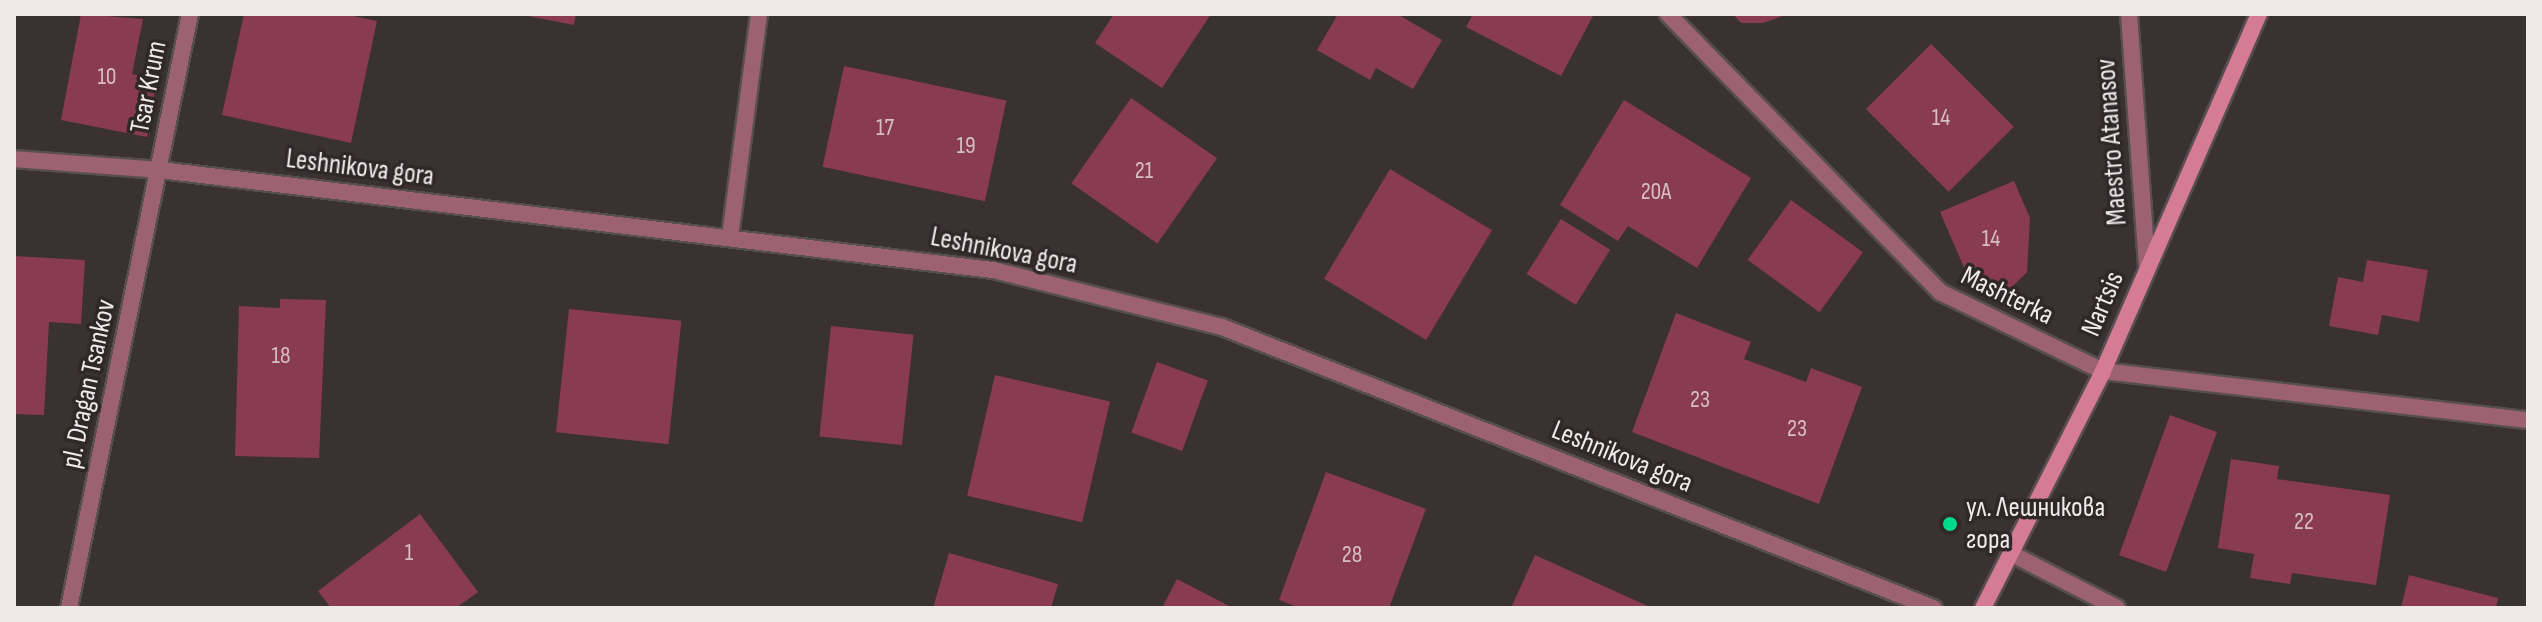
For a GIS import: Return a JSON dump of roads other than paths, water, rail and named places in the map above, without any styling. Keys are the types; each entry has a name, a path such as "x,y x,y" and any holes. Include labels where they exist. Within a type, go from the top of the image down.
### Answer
{"main road":[{"name":"Nartsis","path":"1983,608 2103,371 2259,14"}],"street":[{"name":"Tsar Krum","path":"160,170 190,14"},
{"path":"730,237 759,14"},
{"name":"Mashterka","path":"1668,14 1940,292 2103,371 2528,420"},
{"name":"Maestro Atanasov","path":"2129,14 2147,267"},
{"name":"Leshnikova gora","path":"14,159 160,170 993,270 1222,327 1933,608"},
{"name":"pl. Dragan Tsankov","path":"69,608 160,170"},
{"path":"2012,554 2117,608"}],"place":[{"name":"ул. Лешникова гора","path":"1950,524"}]}
